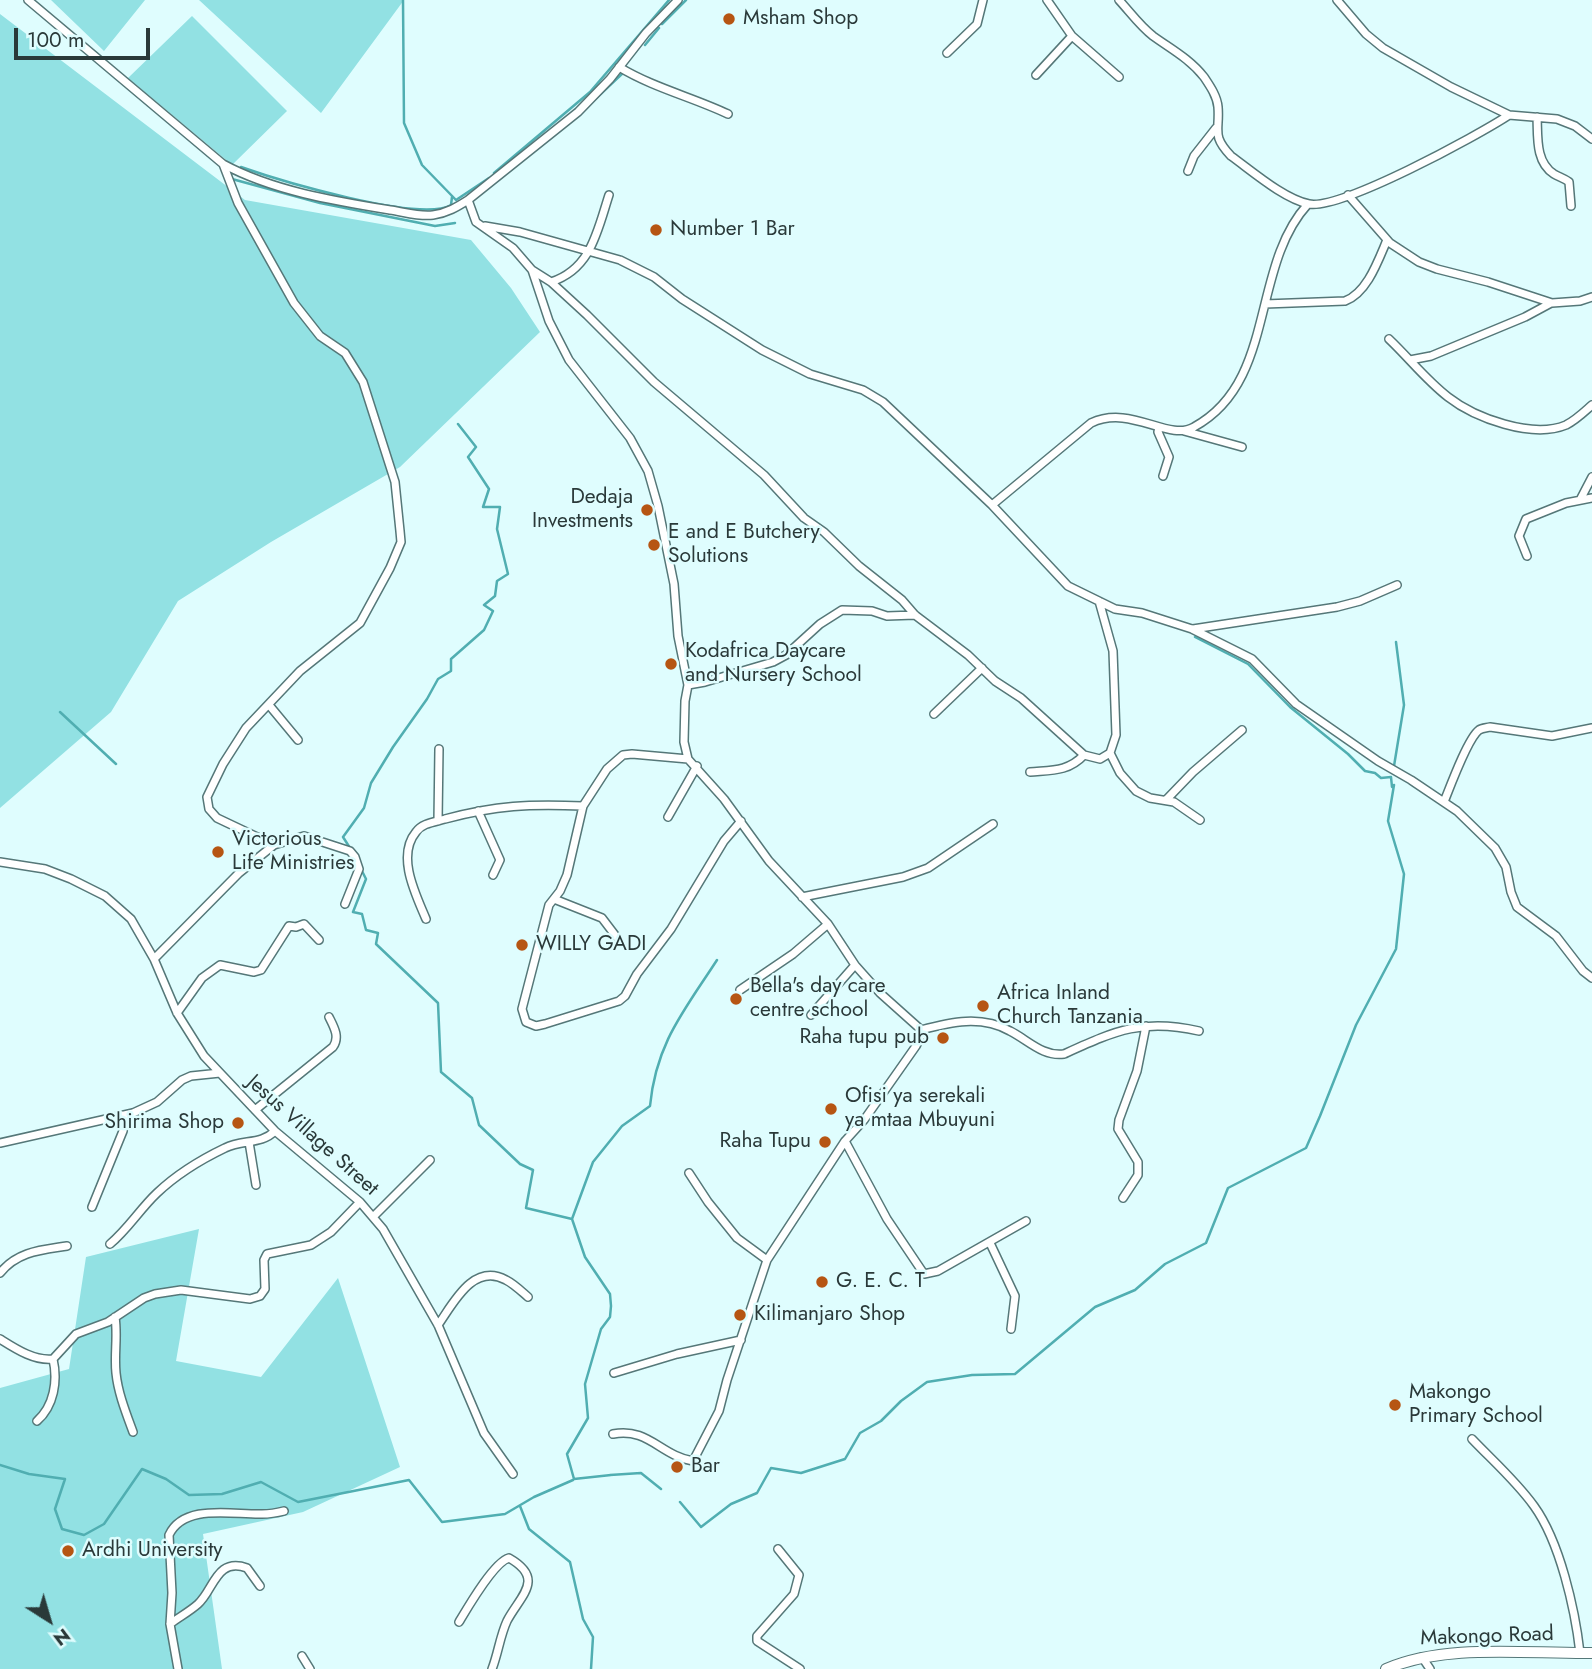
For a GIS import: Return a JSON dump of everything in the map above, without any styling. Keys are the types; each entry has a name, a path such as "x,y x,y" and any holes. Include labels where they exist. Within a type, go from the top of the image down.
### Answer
{"street":[{"path":"28,0 223,164 290,190 431,216 453,210 468,200 578,112 678,0"},
{"path":"947,52 977,24 983,0"},
{"path":"1047,0 1072,36 1119,77"},
{"path":"1119,0 1153,36 1193,65 1204,78 1218,104 1216,128 1219,141 1231,156 1297,201 1308,204 1329,203 1371,187 1476,136 1509,116"},
{"path":"1337,0 1366,34 1383,48 1451,88 1509,116 1557,119 1574,126 1592,139"},
{"path":"1037,75 1072,36"},
{"path":"619,67 672,93 686,95 728,114"},
{"path":"1538,117 1538,148 1552,174 1569,181 1571,206"},
{"path":"1188,171 1194,156 1216,128"},
{"path":"223,164 239,203 294,303 320,336 345,353 363,382 395,482 401,542 360,623 300,671 246,728 206,797 209,809 217,818 274,845"},
{"path":"551,282 573,272 590,250 609,195"},
{"path":"1348,195 1387,240 1419,262 1552,303 1580,301 1592,297"},
{"path":"468,200 473,217 480,225 513,248 532,270 551,282 654,382 764,475 804,518 902,600 915,615 1021,698 1084,755 1100,759 1110,753"},
{"path":"1183,431 1197,426 1211,415 1235,389 1253,348 1281,247 1291,227 1308,204"},
{"path":"480,225 520,232 620,260 654,277 682,299 762,350 790,365 863,390 883,402 992,505 1068,586 1115,609 1142,613 1192,629 1252,659 1296,704 1457,811 1494,848 1506,867 1517,907 1556,936 1583,971 1592,978"},
{"path":"1265,304 1345,302 1351,299 1363,286 1387,240"},
{"path":"532,270 549,321 569,360 630,438 648,471 674,584 678,636 688,685 684,742 688,759 741,821 769,861 828,924 855,965 880,993 921,1030 921,1039 864,1120 845,1141 767,1260 719,1410 693,1461 681,1459 634,1432 613,1434"},
{"path":"1410,360 1431,356 1552,303"},
{"path":"1389,339 1449,398 1496,422 1533,429 1555,428 1575,419 1592,405"},
{"path":"992,505 1091,424 1102,418 1133,418 1242,447"},
{"path":"1159,427 1157,432 1169,452 1163,476"},
{"path":"1580,500 1592,477"},
{"path":"1527,556 1519,536 1527,519 1592,498"},
{"path":"1192,629 1337,607 1360,601 1397,585"},
{"path":"1099,601 1113,651 1115,735 1110,753 1120,773 1136,791 1150,798 1174,802 1200,820"},
{"path":"688,685 773,662 786,655 820,624 842,610 872,611 887,616 915,615"},
{"path":"934,714 982,668"},
{"path":"269,705 298,740"},
{"path":"1444,802 1470,743 1482,728 1552,736 1592,728"},
{"path":"1166,800 1193,772 1242,730"},
{"path":"438,821 439,749"},
{"path":"688,759 623,755 607,769 583,806 564,884 549,908 522,1009 526,1022 536,1026 619,1002 689,902 724,841 741,821"},
{"path":"1030,772 1061,770 1076,764 1084,755"},
{"path":"668,817 696,766"},
{"path":"426,919 411,882 408,859 411,841 417,830 438,821 478,811 530,804 583,806"},
{"path":"478,811 498,852 499,860 493,875"},
{"path":"802,897 903,877 942,859 993,824"},
{"path":"155,959 239,873 274,845 304,836 350,851 359,869 345,904"},
{"name":"Jesus Village Street","path":"0,862 45,869 71,879 105,896 131,919 155,959 177,1013 204,1056 275,1131 374,1216 438,1325 484,1433 513,1474"},
{"path":"554,899 602,918 618,939"},
{"path":"177,1013 202,978 219,965 254,972 261,970 289,926 304,924 319,940"},
{"path":"740,990 793,954 828,924"},
{"path":"811,1015 855,965"},
{"path":"255,1111 333,1047 336,1043 336,1031 329,1017"},
{"path":"921,1030 956,1020 983,1022 1009,1030 1054,1056 1121,1029 1170,1025 1199,1031"},
{"path":"1123,1198 1138,1175 1138,1162 1118,1129 1119,1120 1142,1056 1146,1026"},
{"path":"0,1143 133,1113 157,1102 182,1080 191,1076 220,1073"},
{"path":"92,1207 122,1131 124,1123 121,1115"},
{"path":"110,1244 170,1182 225,1148 266,1139 275,1131"},
{"path":"845,1141 887,1219 924,1274 938,1271 1026,1221"},
{"path":"249,1142 256,1185"},
{"path":"374,1216 430,1160"},
{"path":"689,1173 737,1238 767,1260"},
{"path":"0,1339 28,1355 53,1359 76,1334 116,1317 144,1298 174,1290 257,1298 265,1289 264,1260 267,1254 311,1245 331,1232 360,1202"},
{"path":"990,1243 1014,1296 1011,1329"},
{"path":"0,1273 10,1263 34,1250 67,1246"},
{"path":"438,1325 458,1294 470,1282 480,1278 503,1278 528,1297"},
{"path":"116,1317 116,1372 133,1432"},
{"path":"614,1373 677,1354 741,1340"},
{"path":"37,1422 46,1414 51,1402 55,1370 53,1359"},
{"path":"1472,1438 1522,1490 1545,1525 1570,1591 1580,1653"},
{"path":"178,1669 170,1624 172,1593 169,1535 173,1527 193,1516 220,1512 263,1514 284,1511"},
{"path":"778,1549 799,1575 797,1586 794,1594 757,1636 757,1641 800,1669"},
{"path":"459,1622 495,1567 503,1559 509,1558 516,1562 527,1575 528,1590 506,1623 492,1669"},
{"path":"170,1624 198,1604 213,1579 228,1568 247,1568 260,1586"},
{"name":"Makongo Road","path":"1386,1669 1422,1657 1455,1653 1592,1653"},
{"path":"302,1656 310,1669"},
{"path":"1422,1657 1430,1669"}],"shaded area":[{"path":"51,0 145,0 104,51"},
{"path":"199,0 404,0 321,113"},
{"path":"0,14 245,200 471,240 511,288 540,332 400,467 271,542 178,601 111,712 0,808"},
{"path":"192,16 287,111 232,165 128,78"},
{"path":"199,1229 176,1361 261,1377 338,1278 400,1467 303,1512 203,1534 222,1669 0,1669 0,1388 69,1369 86,1257"}],"waterway":[{"path":"403,0 404,123 422,165 456,200 489,178"},
{"path":"494,173 590,92 669,0"},
{"path":"662,24 686,0"},
{"path":"645,45 659,28"},
{"path":"591,103 624,72"},
{"path":"241,167 348,198 381,204 435,209 451,205 452,197"},
{"path":"232,179 320,203 435,226 455,223"},
{"path":"350,848 343,837 364,808 371,783 438,679 451,671 451,659 484,630 493,611 484,605 495,596 497,581 508,574 497,529 500,507 483,507 489,489 468,457 476,447 458,424"},
{"path":"1195,637 1248,664 1290,707 1365,771 1375,773 1381,778 1391,777 1392,787"},
{"path":"1394,766 1404,705 1396,642"},
{"path":"60,712 116,764"},
{"path":"680,1502 701,1527 731,1504 757,1493 771,1468 801,1473 845,1459 860,1433 881,1421 901,1401 927,1382 972,1375 1015,1374 1095,1307 1135,1290 1165,1264 1206,1243 1228,1188 1306,1148 1356,1025 1396,949 1404,874 1388,821 1394,785"},
{"path":"361,869 366,879 353,912 362,914 366,930 378,933 376,944 438,1003 441,1072 472,1098 479,1125 520,1164 533,1170 526,1208 572,1219 585,1257 610,1294 610,1317 601,1329 585,1384 588,1418 567,1454 574,1479 611,1475"},
{"path":"572,1219 593,1162 622,1126 650,1106 658,1064 673,1028 717,960"},
{"path":"0,1465 29,1474 65,1479 55,1509 62,1529 84,1535 104,1524 142,1469 166,1479 189,1495 222,1494 261,1482 298,1502 409,1480 442,1522 505,1514 534,1497 573,1480"},
{"path":"610,1475 641,1473 661,1489"},
{"path":"520,1506 529,1529 570,1562 583,1619 593,1637 591,1669"}],"place":[{"name":"Msham Shop","path":"729,19"},
{"name":"Number 1 Bar","path":"656,230"},
{"name":"Dedaja Investments","path":"647,510"},
{"name":"E and E Butchery Solutions","path":"654,545"},
{"name":"Kodafrica Daycare and Nursery School","path":"671,664"},
{"name":"Victorious Life Ministries","path":"218,852"},
{"name":"WILLY GADI","path":"522,945"},
{"name":"Bella's day care centre school","path":"736,999"},
{"name":"Africa Inland Church Tanzania","path":"983,1006"},
{"name":"Raha tupu pub","path":"943,1038"},
{"name":"Ofisi ya serekali ya mtaa Mbuyuni","path":"831,1109"},
{"name":"Shirima Shop","path":"238,1123"},
{"name":"Raha Tupu","path":"825,1142"},
{"name":"G. E. C. T","path":"822,1282"},
{"name":"Kilimanjaro Shop","path":"740,1315"},
{"name":"Makongo Primary School","path":"1395,1405"},
{"name":"Bar","path":"677,1467"},
{"name":"Ardhi University","path":"68,1551"}]}
